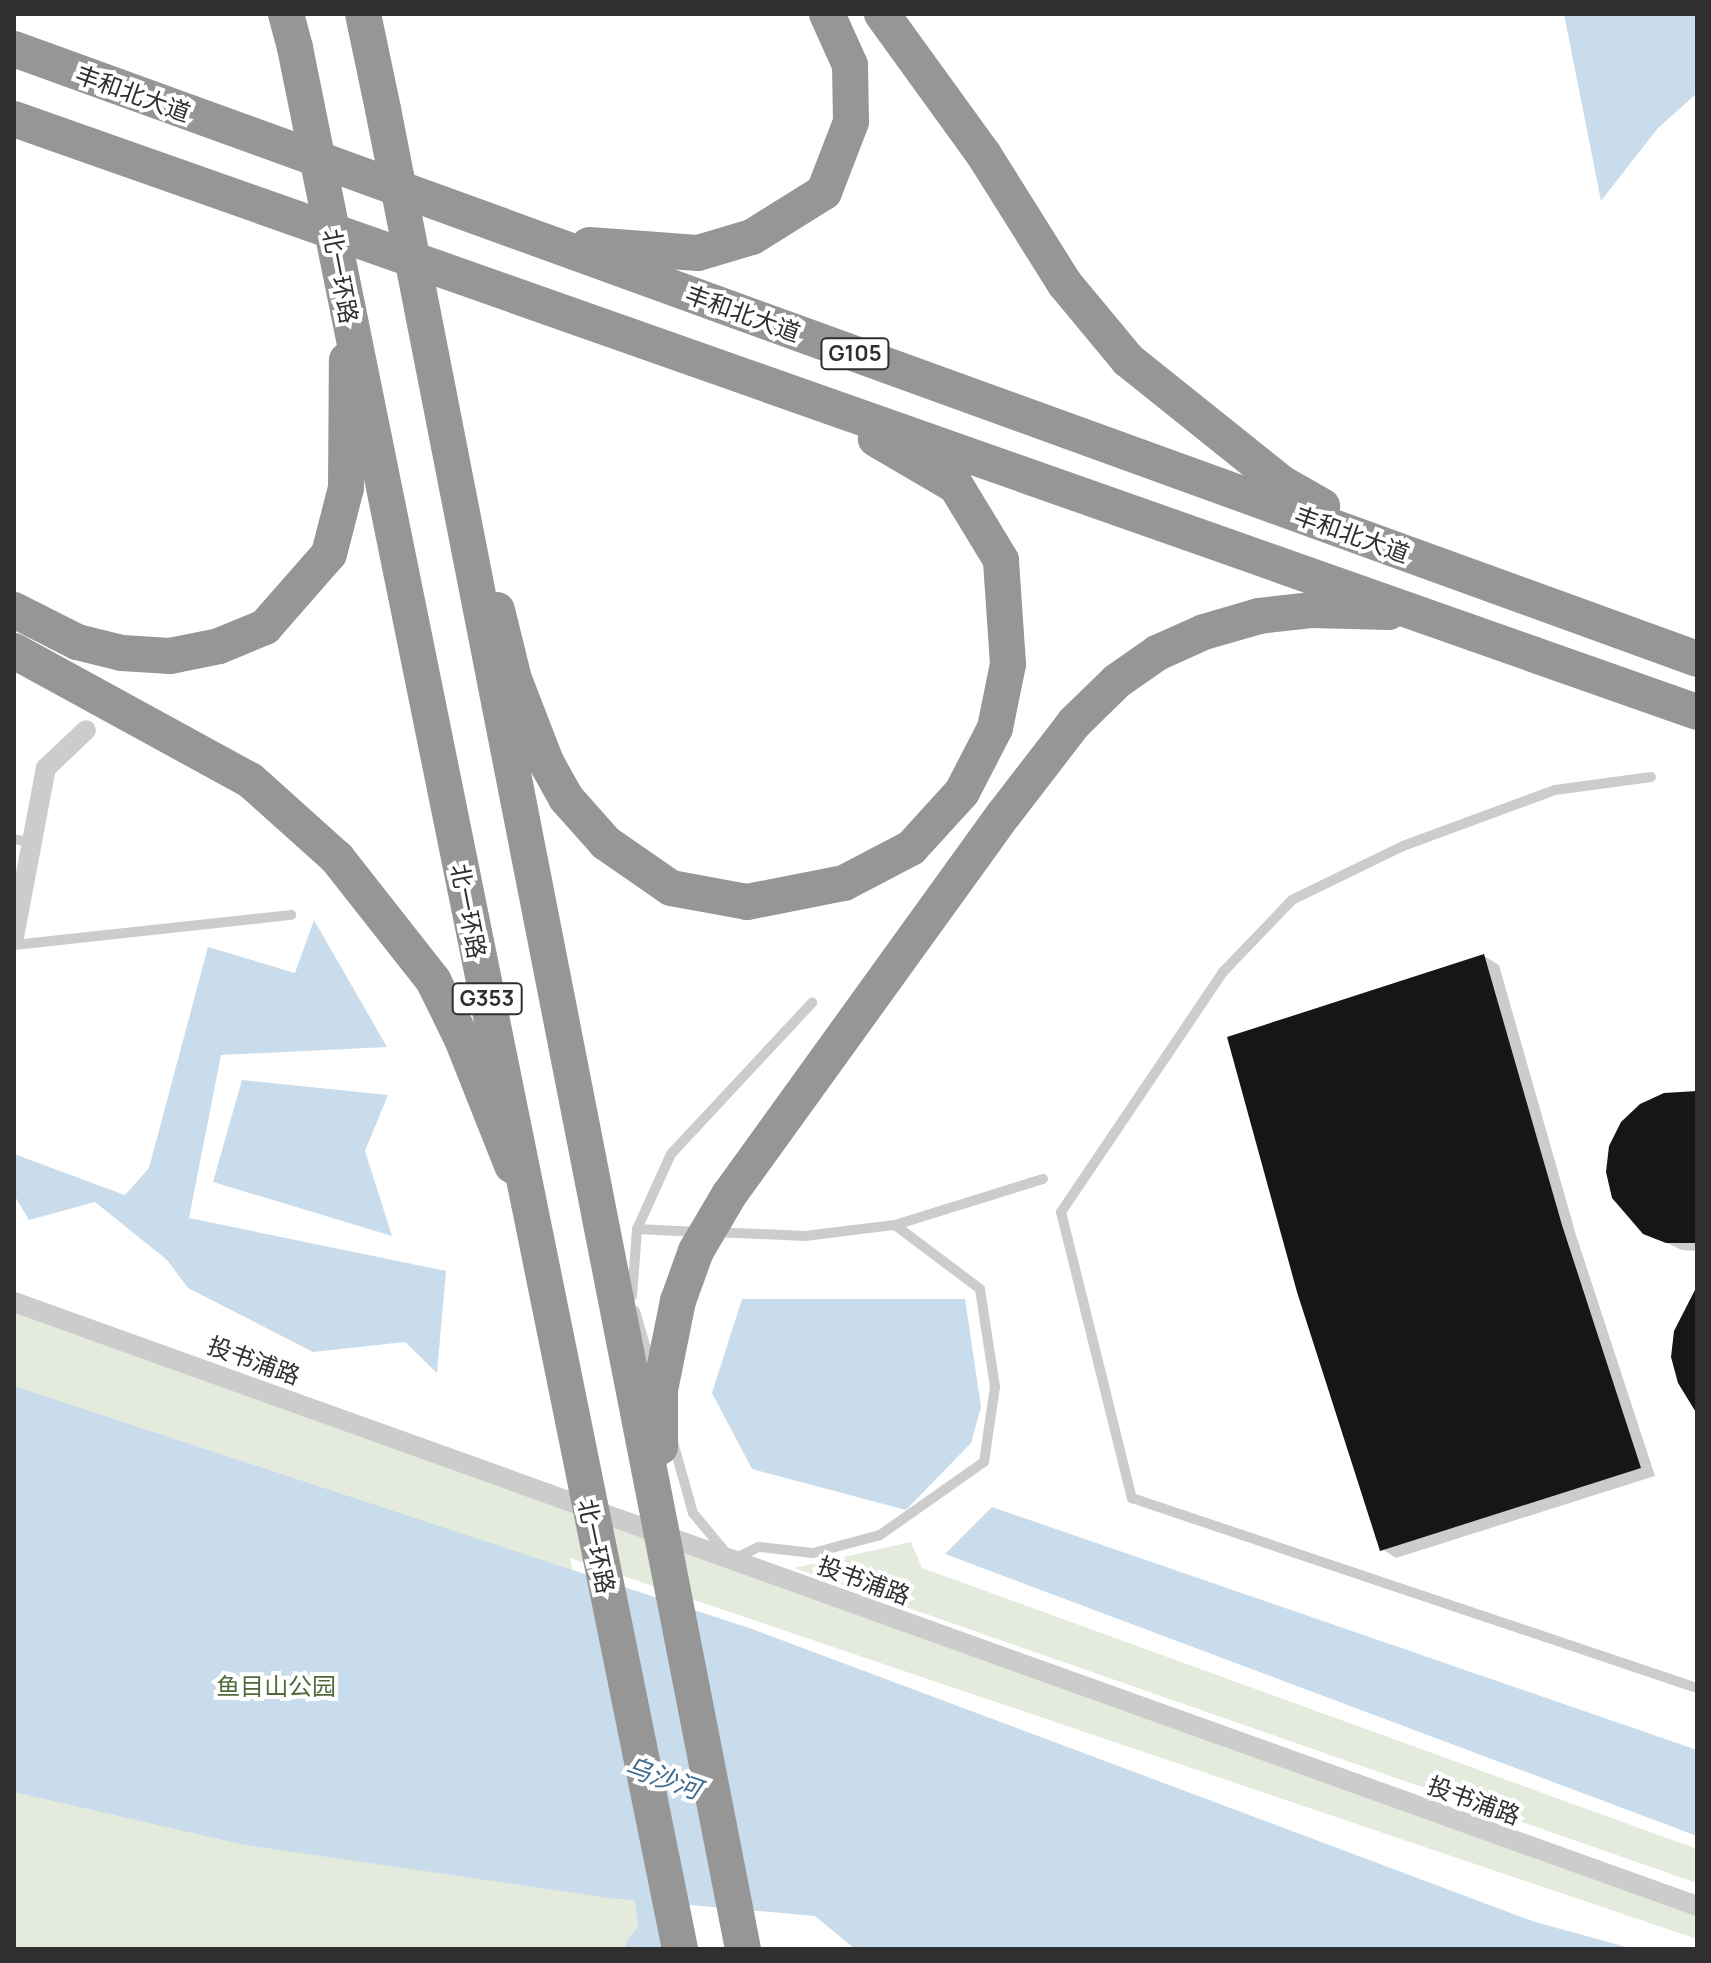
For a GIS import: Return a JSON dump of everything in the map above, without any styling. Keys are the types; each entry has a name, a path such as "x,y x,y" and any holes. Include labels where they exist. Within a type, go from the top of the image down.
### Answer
{"highway":[{"name":"G353","path":"363,14 743,1949"},
{"path":"381,14 383,109"},
{"path":"545,242 698,253 752,237 824,192 851,122 850,65 827,14"},
{"path":"882,14 984,155 1065,284 1128,360 1283,484 1399,551"},
{"name":"北一环路","path":"290,25 680,1949"},
{"name":"丰和北大道","path":"14,49 1697,659"},
{"name":"G105","path":"14,119 1697,712"},
{"path":"14,141 128,161"},
{"path":"14,610 77,642 122,653 170,656 219,646 265,627 299,594 329,554 346,488 350,415 343,287"},
{"path":"430,345 514,679 559,786 606,843 671,888 747,902 844,883 911,848 962,792 995,728 1008,664 1001,560 956,486 807,398"},
{"path":"720,1835 715,1719 660,1448 660,1390 678,1301 696,1251 729,1195 1004,814 1074,723 1117,681 1157,653 1204,632 1259,616 1311,610 1423,613"},
{"path":"14,651 250,780 337,858 433,980 462,1039 529,1209"}],"street":[{"path":"14,937 23,841 46,768 86,730"},
{"name":"投书浦路","path":"14,1302 1697,1906"}],"lane":[{"path":"1651,777 1555,790 1403,846 1292,900 1223,972 1061,1212 1132,1498 1697,1688"},
{"path":"14,945 291,915"},
{"path":"812,1003 671,1154 637,1229 632,1299 693,1513 732,1560 759,1547 813,1553 880,1535 984,1462 995,1387 980,1289 895,1225"},
{"path":"637,1229 805,1236 895,1225 1043,1179"}],"green space":[{"name":"鱼目山公园","path":"14,1311 1697,1904 1697,1939 570,1558 645,1949 14,1949"},
{"path":"911,1542 922,1568 1697,1849 1697,1883 794,1568"}],"water":[{"path":"1564,14 1697,14 1697,93 1658,128 1601,201"},
{"path":"314,920 387,1047 221,1055 189,1218 446,1271 437,1373 405,1342 313,1352 188,1288 167,1260 95,1202 29,1220 14,1195 14,1154 125,1195 149,1168 208,947 295,973"},
{"path":"242,1080 388,1095 365,1151 392,1236 213,1182"},
{"path":"742,1299 965,1299 981,1407 971,1443 906,1510 752,1469 712,1393"},
{"name":"乌沙河","path":"14,1386 752,1629 1535,1922 1634,1949 855,1949 815,1916 609,1898 245,1845 14,1792"},
{"path":"992,1507 1697,1750 1697,1836 945,1554"}],"building":[{"path":"1484,954 1562,1225 1641,1468 1380,1551 1297,1292 1227,1037"},
{"path":"1697,1091 1697,1243 1666,1243 1643,1234 1612,1198 1606,1172 1609,1146 1621,1122 1640,1104 1664,1093"},
{"path":"1697,1286 1697,1414 1678,1383 1671,1357 1674,1331"}],"waterway":[{"path":"643,1949 657,1932 649,1868"}]}
